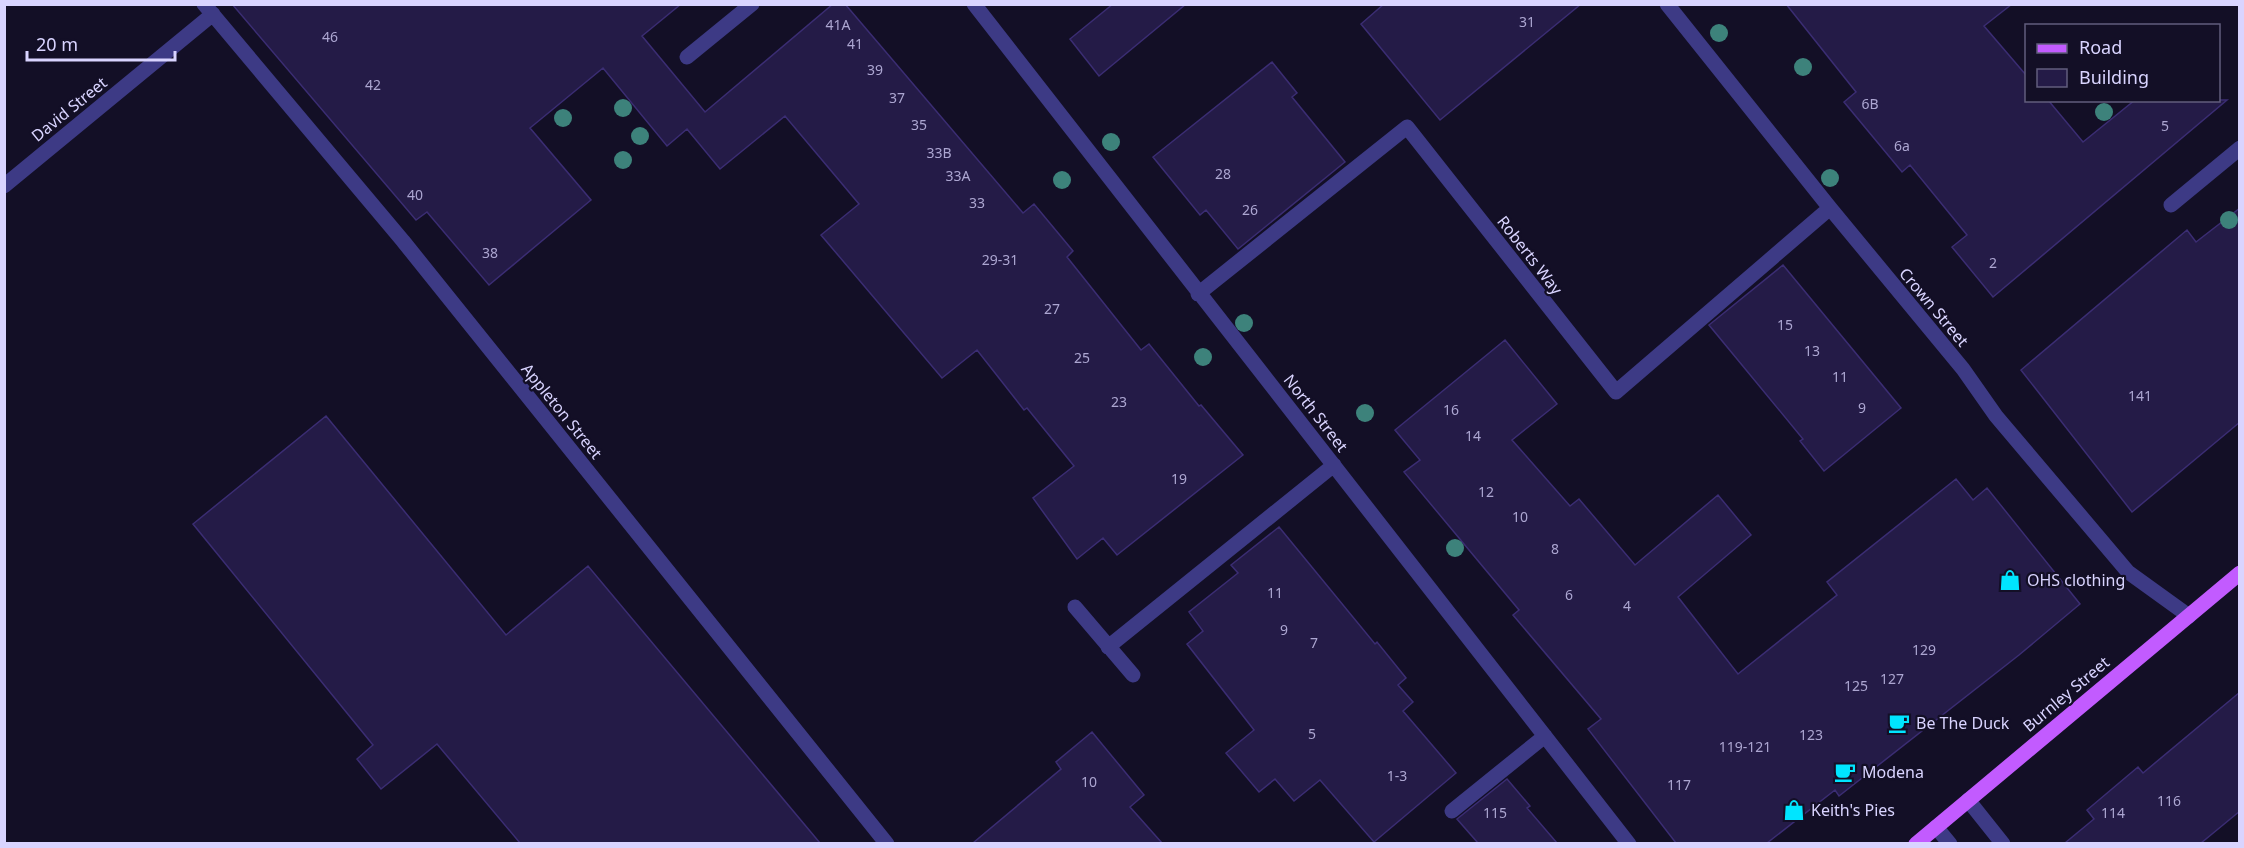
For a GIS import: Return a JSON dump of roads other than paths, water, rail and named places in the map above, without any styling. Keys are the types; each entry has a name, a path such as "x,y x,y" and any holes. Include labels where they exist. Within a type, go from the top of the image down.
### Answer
{"main road":[{"name":"Burnley Street","path":"1916,843 2240,573"}],"street":[{"path":"687,57 752,4"},
{"name":"North Street","path":"974,4 1198,294 1629,843"},
{"name":"Crown Street","path":"1667,4 1830,208 1963,369 1996,416 2128,572 2189,616"},
{"name":"David Street","path":"4,186 209,9"},
{"name":"Appleton Street","path":"209,9 403,241 887,843"},
{"name":"Roberts Way","path":"1198,294 1407,127 1616,393 1830,208"},
{"path":"2171,205 2240,148"},
{"path":"1108,647 1334,465"},
{"path":"1075,607 1133,675"},
{"path":"1452,811 1545,736"},
{"path":"1968,800 2002,843"},
{"path":"1936,827 1950,843"}],"place":[{"name":"OHS clothing","path":"2010,580"},
{"name":"Be The Duck","path":"1899,723"},
{"name":"Modena","path":"1845,772"},
{"name":"Keith's Pies","path":"1794,810"}]}
